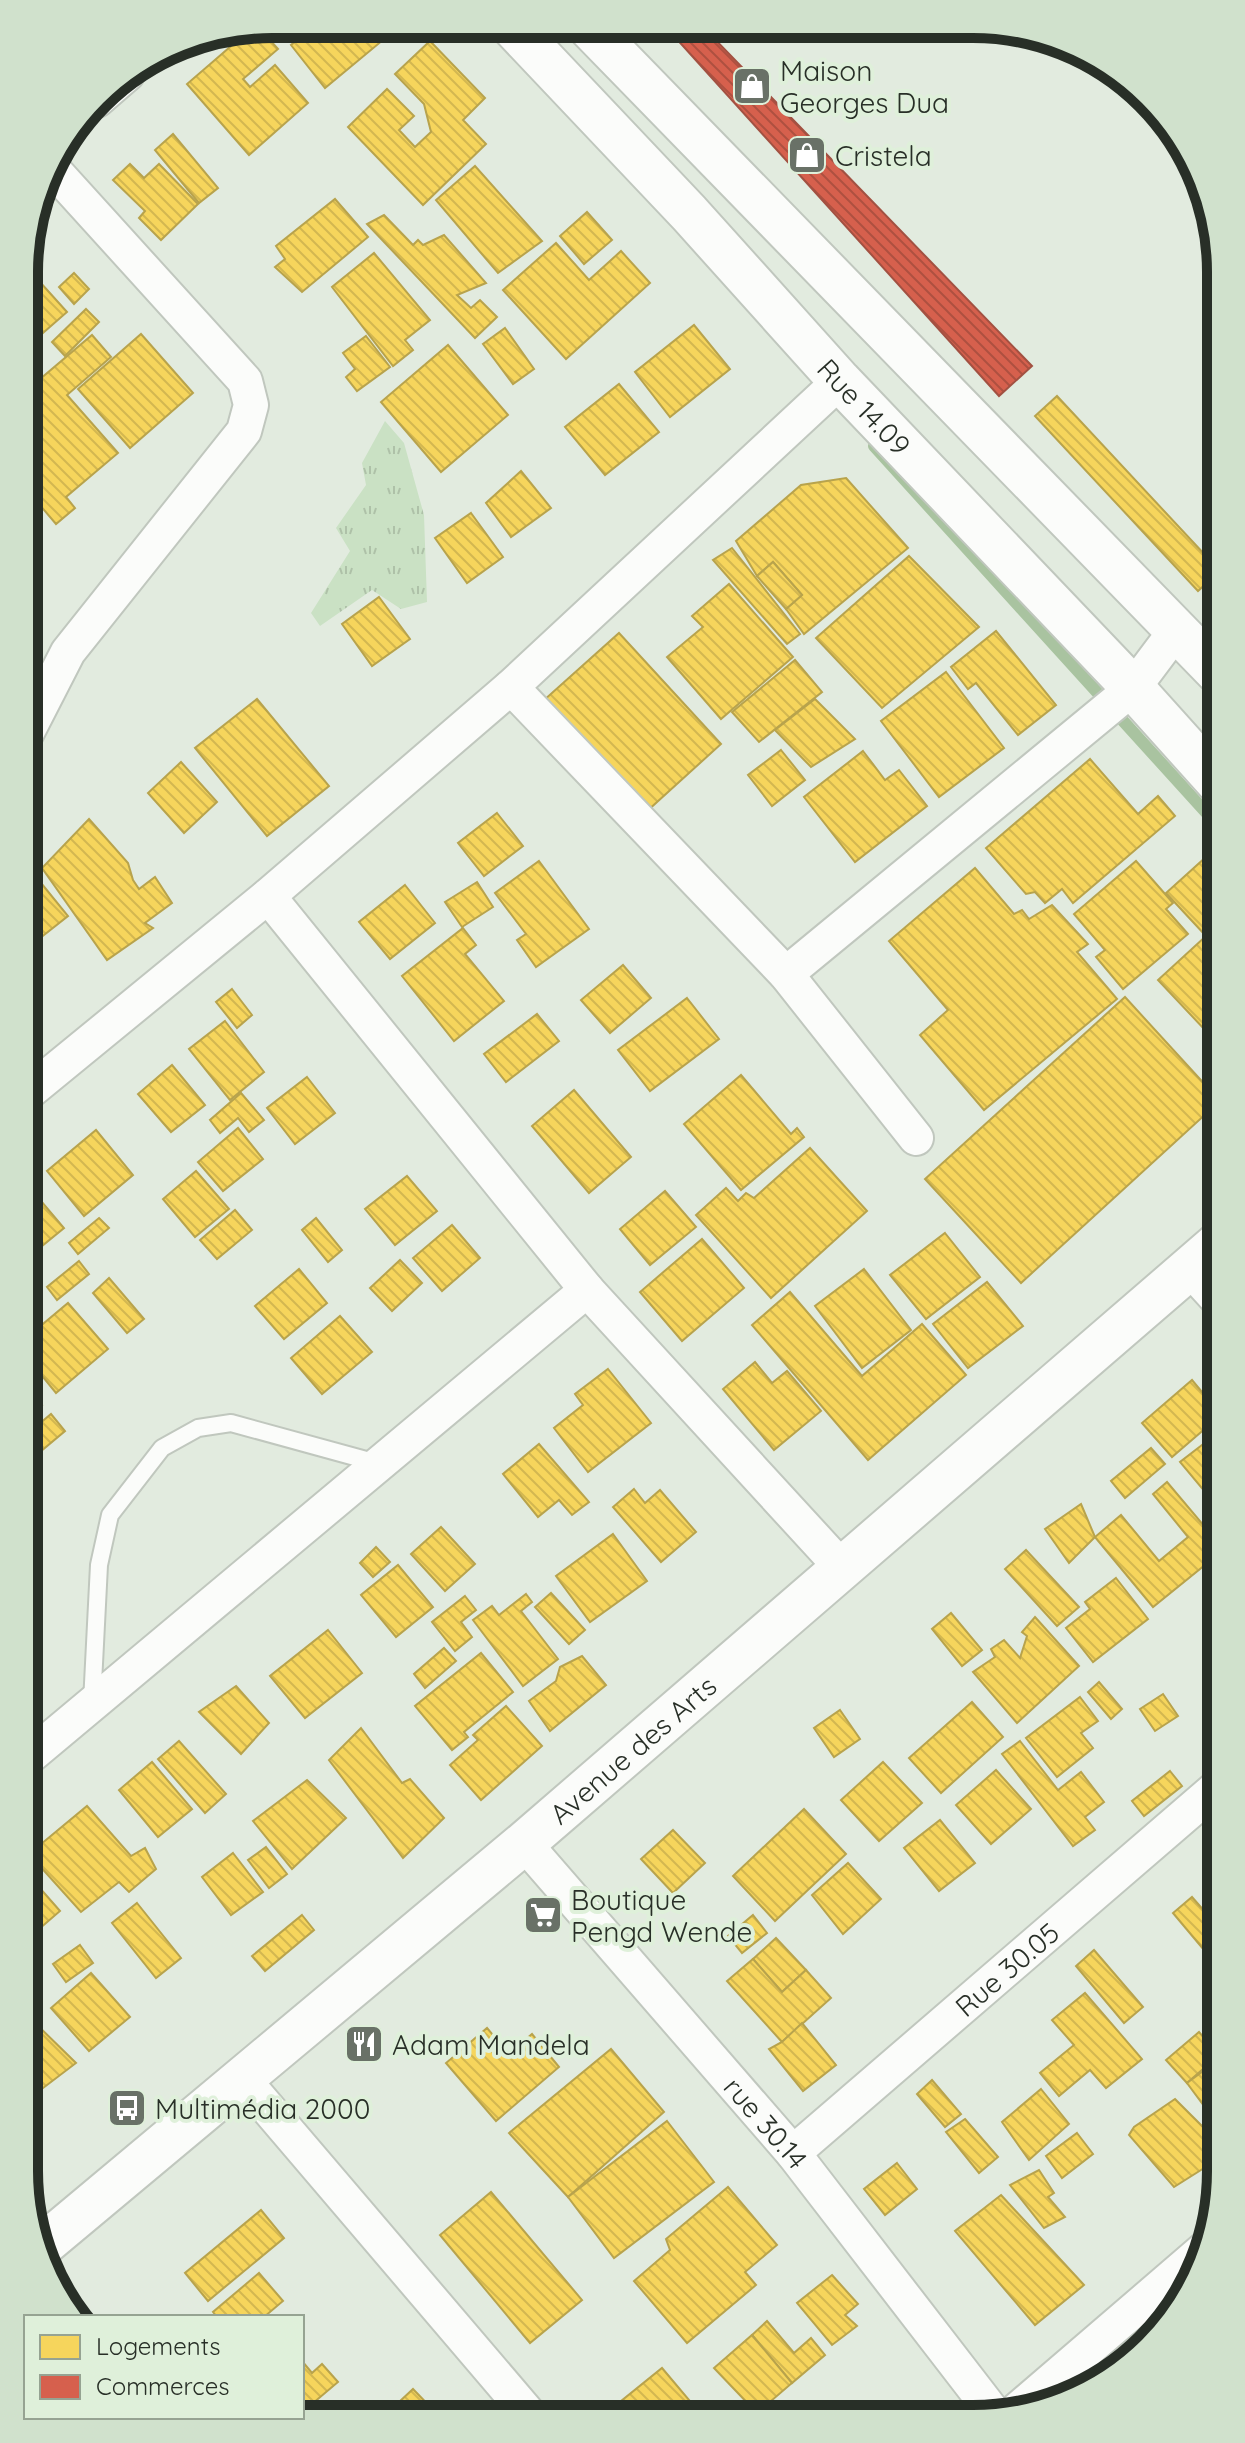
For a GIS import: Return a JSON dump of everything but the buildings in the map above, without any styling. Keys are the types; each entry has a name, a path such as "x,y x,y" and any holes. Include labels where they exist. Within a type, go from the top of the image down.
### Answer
{"street":[{"name":"Rue 14.09","path":"524,39 689,213 840,381 1133,688 1207,770"},
{"path":"600,39 1207,662"},
{"path":"38,711 68,652 244,431 251,405 245,381 59,176"},
{"path":"38,1084 268,896 511,687 840,381"},
{"path":"786,974 1133,688 1175,632"},
{"path":"511,687 786,974 916,1138"},
{"path":"268,896 587,1290 842,1568"},
{"name":"Avenue des Arts","path":"48,2240 524,1843 1206,1254"},
{"path":"1190,1269 1206,1287"},
{"path":"38,1749 587,1290"},
{"name":"Rue 30.05","path":"793,2153 1206,1797"},
{"name":"rue 30.14","path":"524,1843 793,2153 987,2404"},
{"path":"242,2078 521,2405"},
{"path":"1032,2397 1188,2264"}],"lane":[{"path":"91,1705 99,1565 110,1515 162,1448 198,1428 231,1423 380,1464"}],"green space":[{"path":"385,421 404,443 424,515 427,602 401,609 372,590 320,626 311,613 350,551 336,528 366,485 362,463"}],"waterway":[{"path":"874,446 1207,813"}],"place":[{"name":"Maison Georges Dua","path":"752,86"},
{"name":"Cristela","path":"807,155"},
{"name":"Boutique Pengd Wende","path":"543,1915"},
{"name":"Adam Mandela","path":"364,2044"},
{"name":"Multimédia 2000","path":"127,2108"}]}
